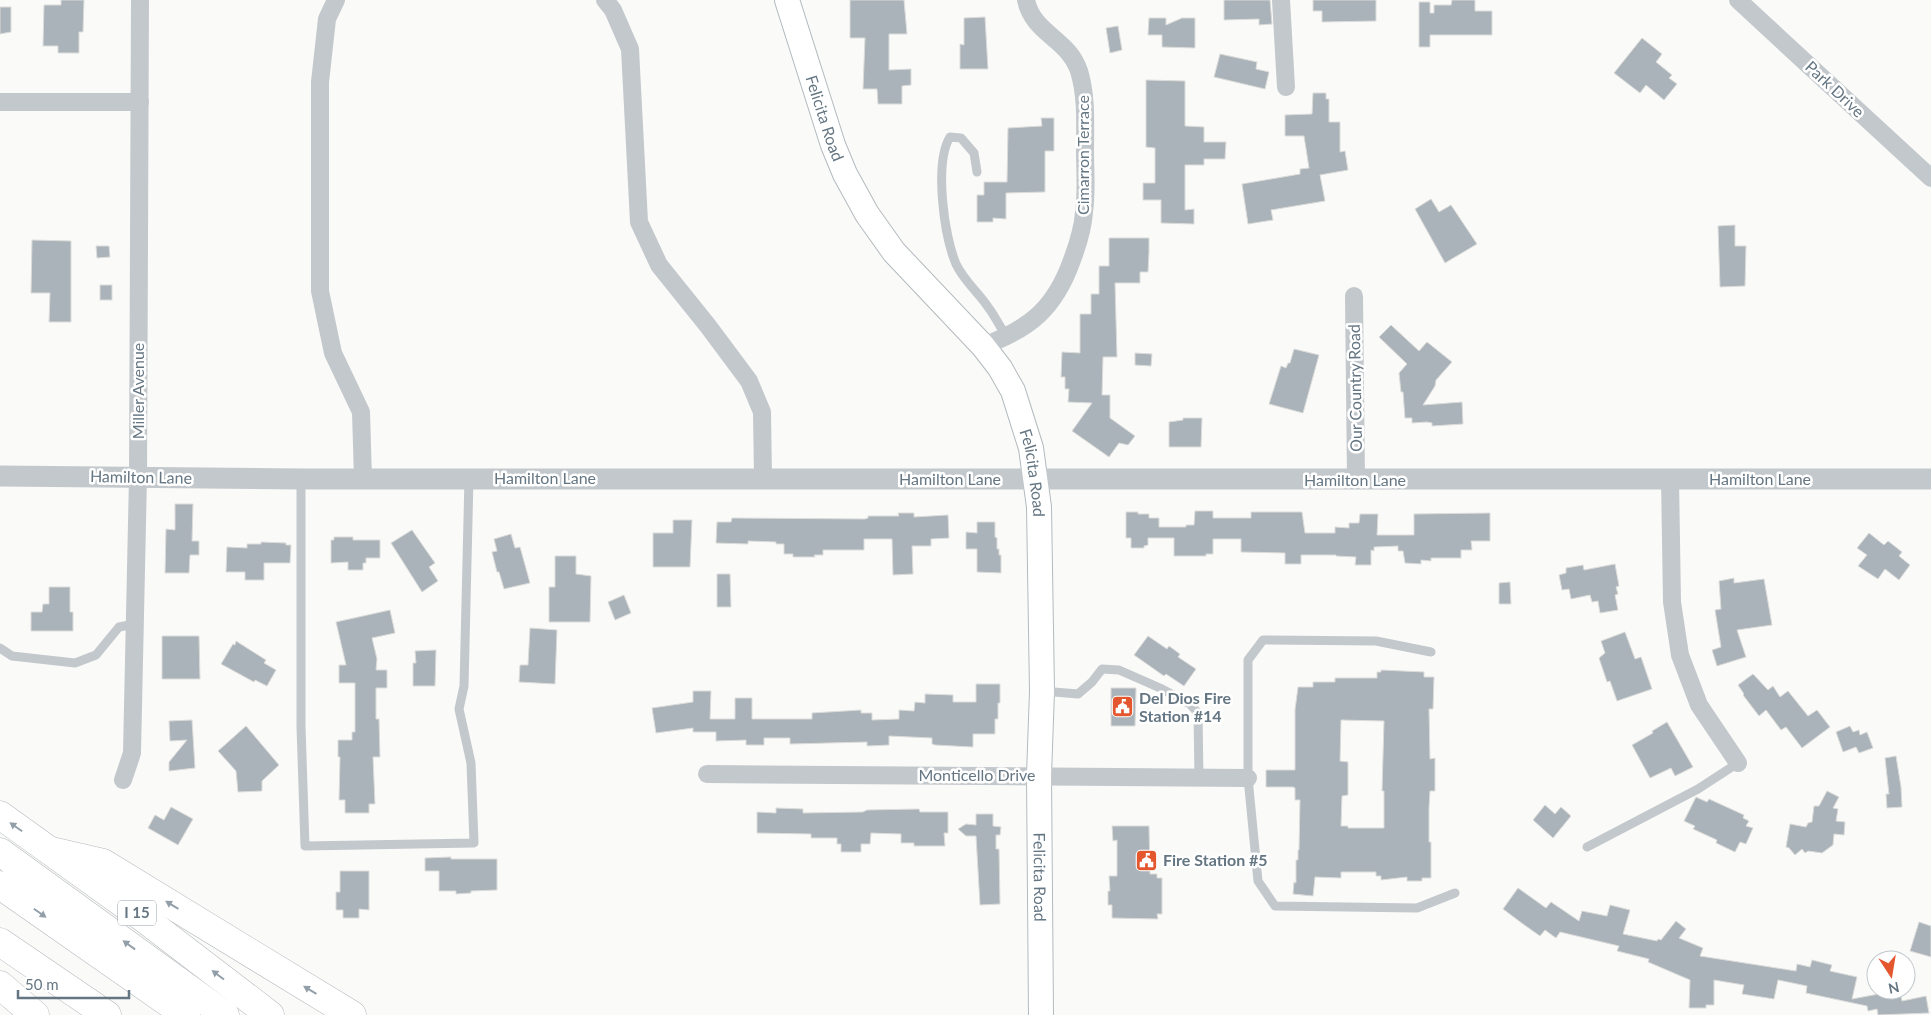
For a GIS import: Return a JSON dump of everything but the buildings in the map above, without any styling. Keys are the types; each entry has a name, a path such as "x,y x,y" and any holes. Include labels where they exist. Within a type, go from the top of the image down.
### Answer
{"highway":[{"name":"I 15","path":"0,815 146,920 270,1015"},
{"path":"51,851 103,863 352,1015"},
{"path":"0,852 225,1015"},
{"path":"0,885 186,1015"},
{"path":"0,942 107,1015"},
{"path":"162,969 253,1015"},
{"path":"0,985 35,1015"}],"main road":[{"name":"Felicita Road","path":"787,0 833,145 845,174 867,214 894,252 983,346 1000,368 1013,391 1031,448 1039,507 1042,691 1039,776 1041,1015"}],"street":[{"name":"Miller Avenue","path":"123,780 132,753 138,477 140,0"},
{"path":"336,0 327,19 320,82 320,291 333,353 362,412 363,479"},
{"path":"606,0 613,10 630,49 639,222 659,265 749,381 762,412 763,478"},
{"name":"Cimarron Terrace","path":"983,346 1006,336 1038,317 1052,302 1071,264 1080,236 1085,211 1085,100 1079,70 1068,49 1046,32 1029,13 1026,0"},
{"path":"1282,0 1286,88"},
{"name":"Park Drive","path":"1738,0 1931,178"},
{"path":"0,102 140,102"},
{"name":"Our Country Road","path":"1354,296 1356,480"},
{"name":"Hamilton Lane","path":"0,476 301,479 1931,479"},
{"path":"1670,479 1672,602 1680,655 1698,705 1738,763"},
{"name":"Monticello Drive","path":"707,774 1248,778"}],"lane":[{"path":"977,172 974,153 961,138 950,137 946,144 941,177 943,213 948,236 956,263 988,307 1006,336"},
{"path":"301,479 301,726 305,846 474,843 471,764 459,709 464,686 469,478"},
{"path":"0,648 12,656 75,663 96,655 119,627 134,624"},
{"path":"1431,652 1376,641 1263,640 1248,660 1248,778 1258,881 1275,906 1417,908 1454,893"},
{"path":"1042,691 1078,694 1092,682 1102,669 1119,670 1190,704 1198,713 1199,779"},
{"path":"1587,847 1698,789 1738,763"}],"place":[{"name":"Del Dios Fire Station #14","path":"1123,707"},
{"name":"Fire Station #5","path":"1147,860"}]}
